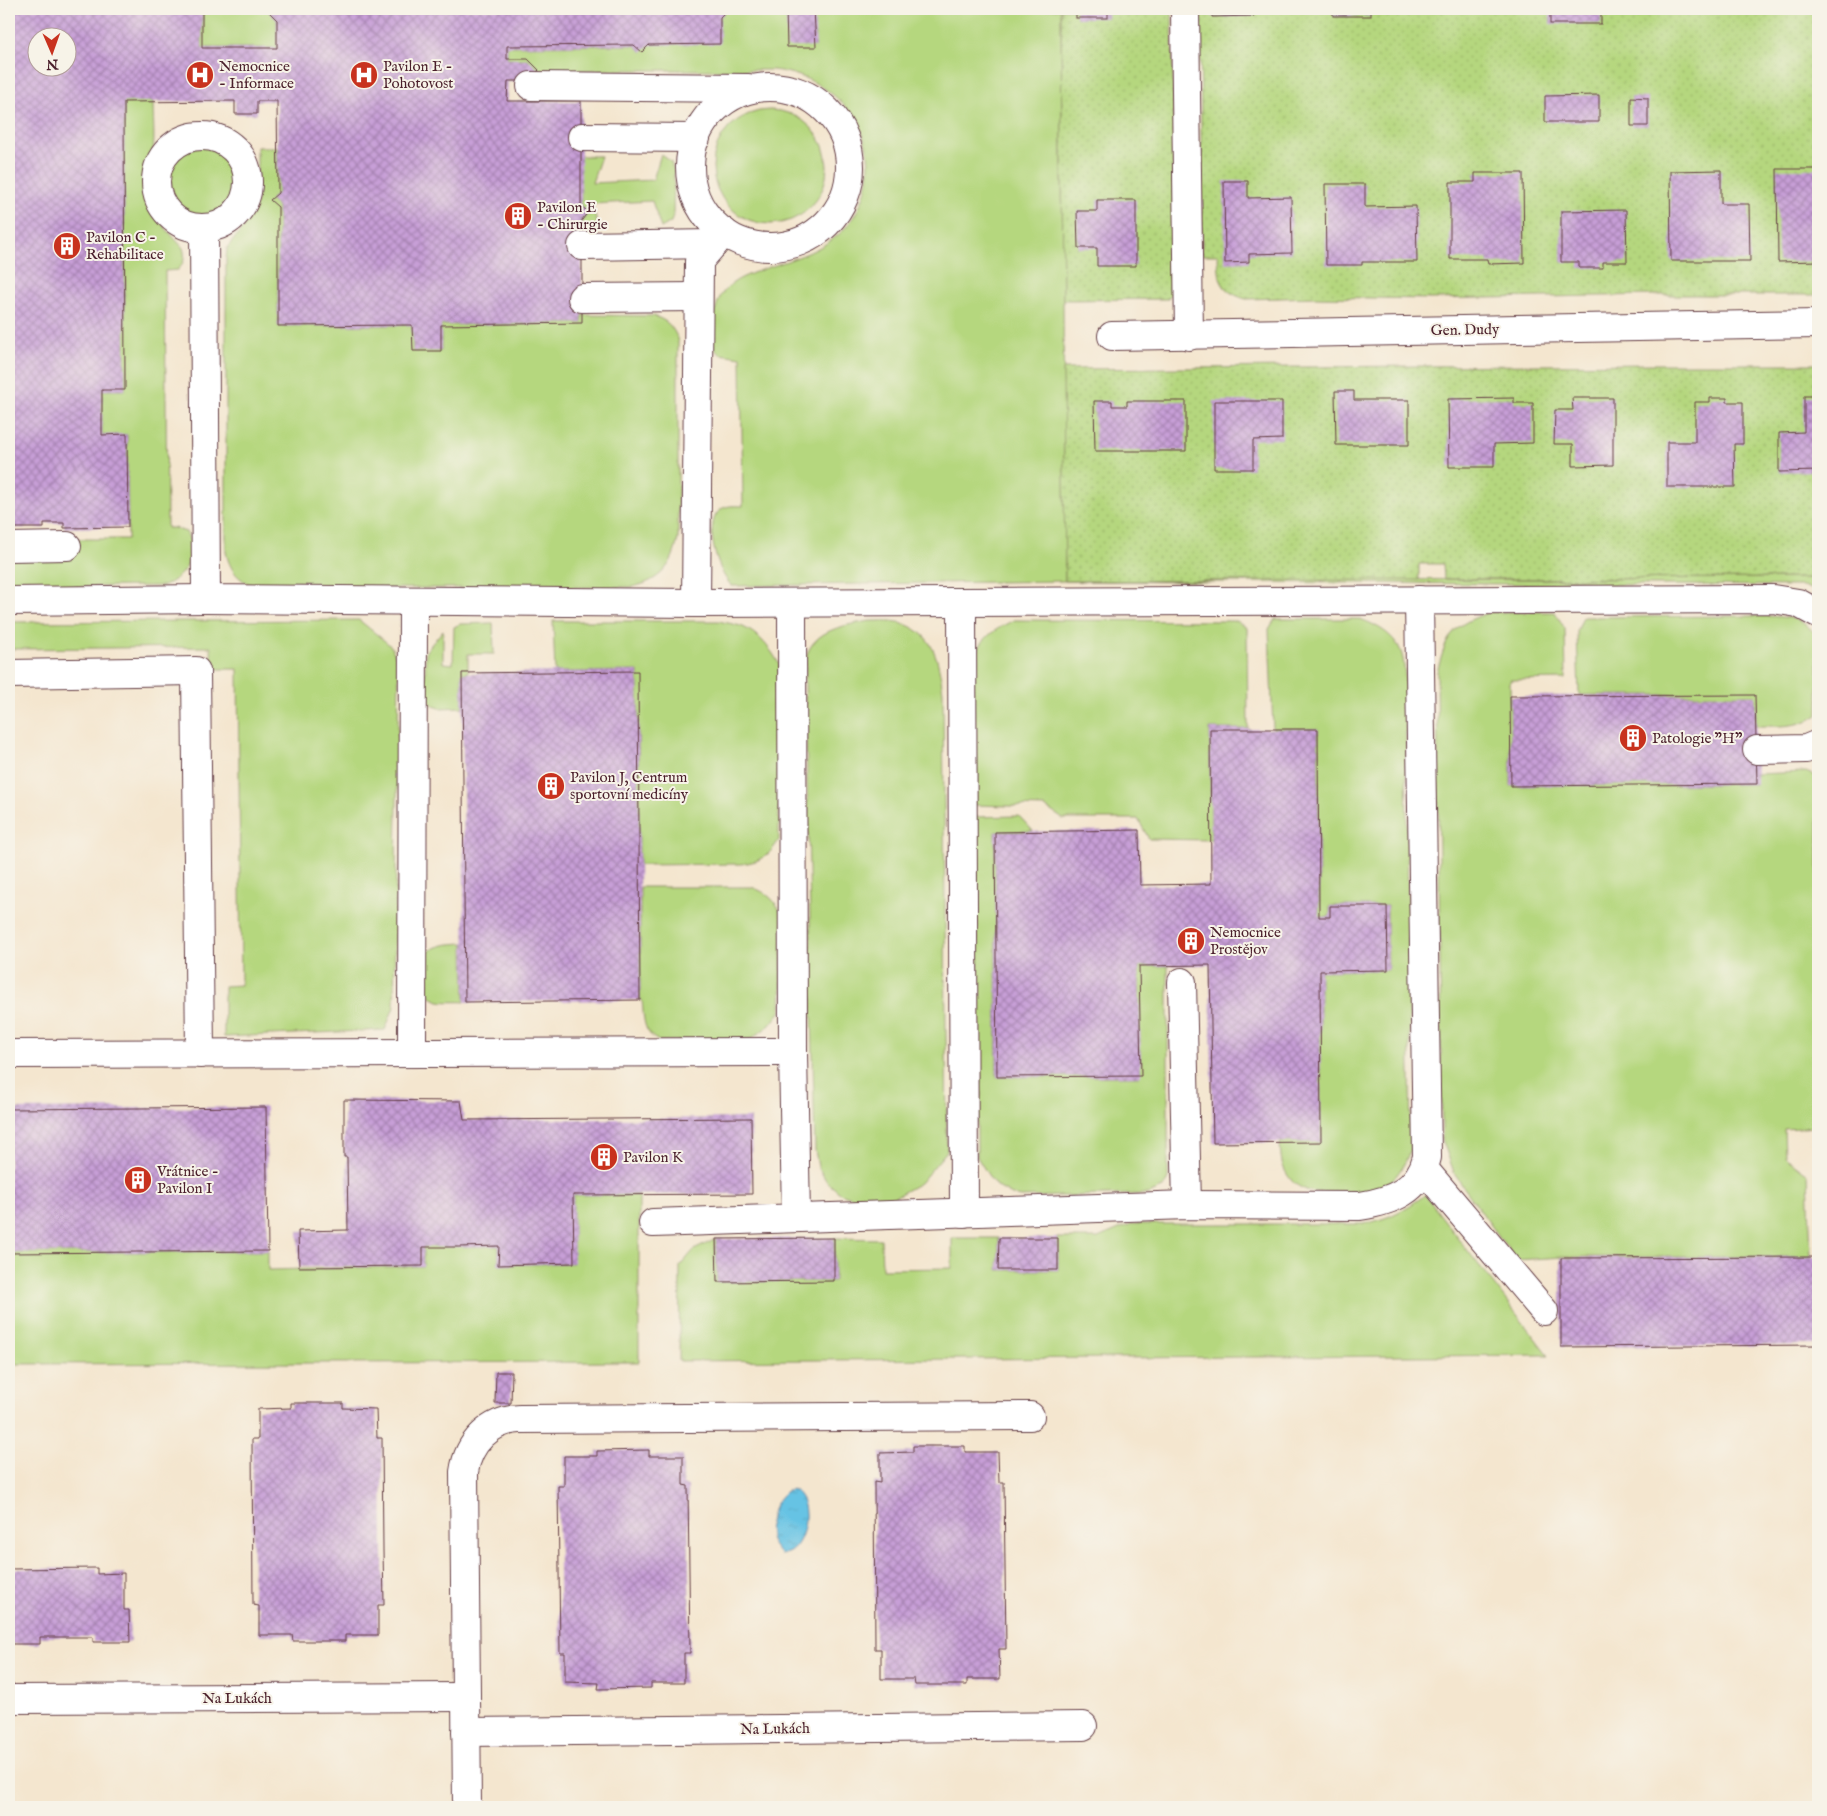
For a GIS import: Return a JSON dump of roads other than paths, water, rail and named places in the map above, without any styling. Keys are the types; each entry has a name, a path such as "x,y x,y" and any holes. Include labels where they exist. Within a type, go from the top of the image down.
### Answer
{"street":[{"path":"1185,9 1189,336"},
{"path":"531,86 781,88 806,96 828,111 843,132 847,145 850,171 845,197 832,219 811,236 799,242 760,247 719,238 582,246"},
{"path":"719,238 714,224 705,214 694,190 690,164 696,138 705,121 719,106 742,92 755,88"},
{"path":"582,137 696,138"},
{"path":"204,228 206,599"},
{"path":"696,603 699,261 719,238"},
{"path":"582,298 698,297"},
{"name":"Gen. Dudy","path":"1112,336 1818,324"},
{"path":"9,547 67,546"},
{"path":"9,601 206,599 792,603 1773,599 1798,603 1818,614"},
{"path":"653,1223 1187,1205 1367,1205 1398,1196 1424,1170 1426,1157 1418,600"},
{"path":"412,1053 413,601"},
{"path":"962,602 964,1213"},
{"path":"792,603 793,1052 796,1218"},
{"path":"9,674 196,672 200,1054"},
{"path":"1757,750 1806,749 1818,744"},
{"path":"1182,982 1187,1205"},
{"path":"9,1054 793,1052"},
{"path":"1424,1170 1544,1311"},
{"path":"467,1807 464,1472 470,1450 476,1441 488,1430 502,1422 515,1419 1030,1416"},
{"name":"Na Lukách","path":"9,1700 466,1697"},
{"name":"Na Lukách","path":"466,1732 1083,1726"}],"water":[{"path":"791,1489 799,1494 803,1503 805,1514 804,1526 796,1546 789,1552 780,1554 771,1541 771,1519 780,1497"}],"place":[{"name":"Nemocnice - Informace","path":"200,75"},
{"name":"Pavilon E - Pohotovost","path":"364,75"},
{"name":"Pavilon E - Chirurgie","path":"518,216"},
{"name":"Pavilon C - Rehabilitace","path":"67,246"},
{"name":"Patologie \"H\"","path":"1633,738"},
{"name":"Pavilon J, Centrum sportovní medicíny","path":"551,786"},
{"name":"Nemocnice Prostějov","path":"1191,941"},
{"name":"Pavilon K","path":"604,1157"},
{"name":"Vrátnice - Pavilon I","path":"138,1180"}]}
